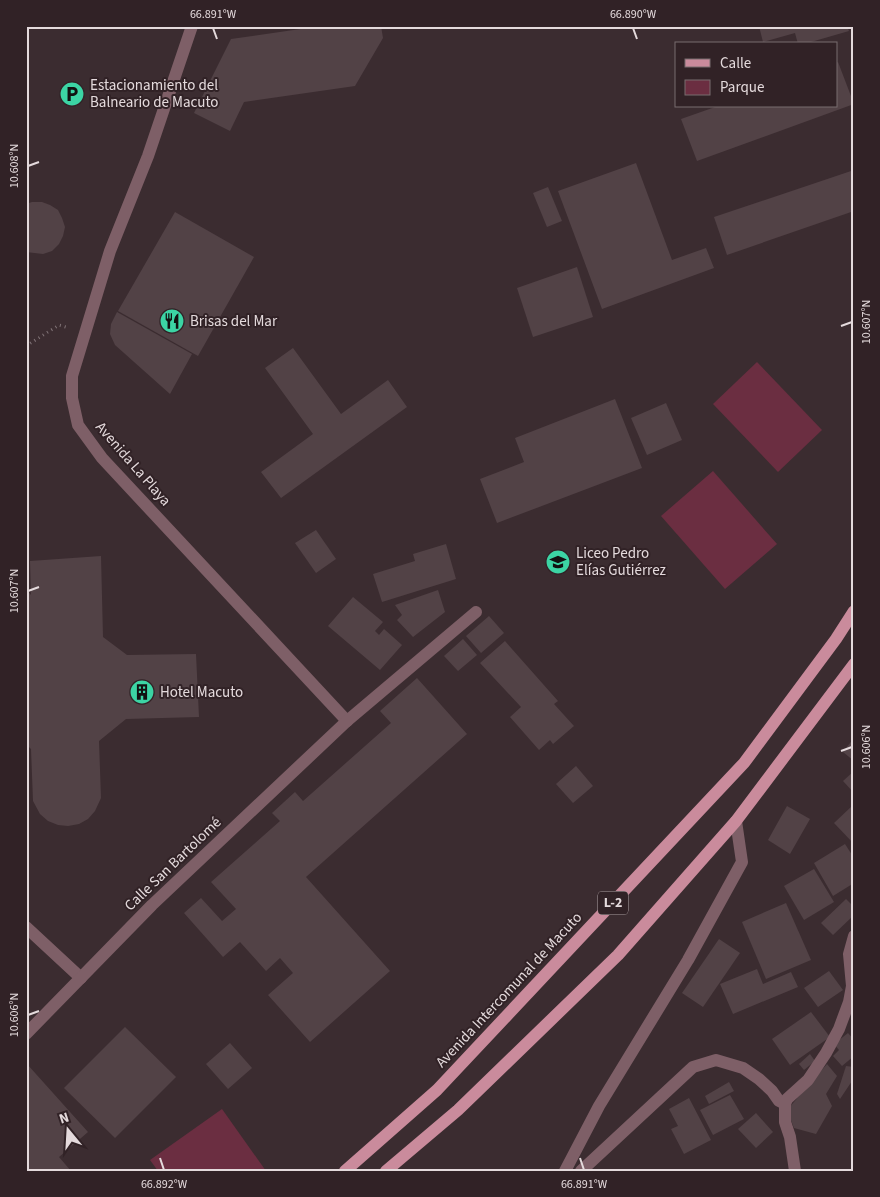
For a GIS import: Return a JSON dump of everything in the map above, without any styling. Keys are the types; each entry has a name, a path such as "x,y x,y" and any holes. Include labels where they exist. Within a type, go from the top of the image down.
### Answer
{"main road":[{"name":"Avenida Intercomunal de Macuto","path":"344,1171 437,1090 744,763 836,639 854,611"},
{"name":"L-2","path":"386,1171 458,1110 618,955 736,821 854,664"}],"street":[{"name":"Avenida La Playa","path":"192,26 148,156 110,251 84,334 72,376 72,398 78,425 102,458 347,722"},
{"name":"Calle San Bartolomé","path":"26,1034 152,905 347,722 476,612"},
{"path":"565,1171 598,1106 688,960 742,862 736,821"},
{"path":"26,927 81,978"},
{"path":"795,1171 784,1104 786,1099 808,1080 839,1030 849,1002 852,986 849,954 854,936"},
{"path":"581,1171 693,1068 716,1060 743,1068 759,1079 784,1104"}],"path":[{"path":"26,346 59,325 84,334"}],"green space":[{"path":"757,362 822,430 778,472 713,404"},
{"path":"713,471 777,544 725,589 661,516"},
{"path":"222,1109 266,1171 158,1171 150,1160"}],"building":[{"path":"321,26 381,26 383,38 355,86 244,102 230,131 194,113 231,39"},
{"path":"759,26 847,26 849,31 811,42 797,42 795,33 763,42"},
{"path":"838,62 854,104 697,161 681,119 712,108 838,108"},
{"path":"636,163 672,260 706,248 714,268 602,309 558,191"},
{"path":"854,170 854,211 727,255 714,217"},
{"path":"548,187 562,221 547,227 533,193"},
{"path":"42,202 58,210 65,227 59,244 52,251 43,254 26,252 26,204"},
{"path":"175,212 254,257 198,356 118,311"},
{"path":"577,267 593,317 533,337 517,288"},
{"path":"117,312 192,354 170,394 115,345 110,334 111,324"},
{"path":"293,348 341,414 388,380 407,407 281,498 261,472 313,434 265,368"},
{"path":"615,399 642,468 497,523 480,479 524,462 515,438"},
{"path":"666,403 682,440 647,455 631,418"},
{"path":"316,530 336,559 316,573 295,543"},
{"path":"446,544 456,579 382,602 373,574 415,561 413,554"},
{"name":"Hotel Macuto","path":"101,556 103,637 127,655 196,654 199,717 126,719 99,741 101,798 95,811 88,819 79,824 58,825 48,821 40,814 33,801 31,749 26,744 26,589 31,595 30,561"},
{"path":"438,590 445,612 413,637 397,620 402,615 395,605"},
{"path":"353,597 383,622 375,631 379,635 384,629 402,645 380,670 328,626"},
{"path":"489,616 504,633 481,653 466,636"},
{"path":"463,639 477,655 458,671 444,656"},
{"path":"505,641 558,701 554,704 574,726 553,744 550,740 539,750 510,717 521,707 480,663"},
{"path":"417,678 467,734 306,877 390,971 310,1042 268,995 293,973 280,958 266,971 240,942 223,957 184,913 201,898 222,921 236,909 211,882 280,821 272,813 295,792 303,801 391,723 380,711"},
{"path":"854,738 854,761 843,752"},
{"path":"576,766 593,786 573,803 556,784"},
{"path":"854,771 854,793 843,781"},
{"path":"787,806 810,819 790,854 768,840"},
{"path":"852,806 854,808 854,844 834,823"},
{"path":"845,844 854,858 854,883 833,896 814,863"},
{"path":"814,869 834,902 804,920 784,886"},
{"path":"846,899 854,907 854,915 833,935 821,923"},
{"path":"786,903 811,960 766,979 742,922"},
{"path":"719,939 740,953 703,1007 682,993"},
{"path":"757,969 763,984 791,972 798,987 733,1014 720,984"},
{"path":"829,971 843,990 818,1007 804,988"},
{"path":"811,1012 830,1037 790,1065 772,1039"},
{"path":"125,1027 176,1077 115,1138 64,1088"},
{"path":"848,1033 854,1040 854,1056 842,1066 833,1056 839,1050 834,1044"},
{"path":"230,1043 252,1068 228,1089 206,1064"},
{"path":"810,1054 815,1061 804,1070 799,1064"},
{"path":"27,1064 88,1132 59,1157 71,1171 26,1171"},
{"path":"827,1064 837,1076 826,1094 832,1106 816,1134 794,1128 787,1110"},
{"path":"846,1066 854,1067 854,1078 840,1099 837,1094"},
{"path":"729,1082 734,1091 709,1104 705,1096"},
{"path":"730,1095 744,1119 713,1135 700,1110"},
{"path":"689,1098 711,1140 684,1154 671,1129 678,1126 669,1109"},
{"path":"756,1113 773,1132 756,1148 738,1129"}],"place":[{"name":"Estacionamiento del Balneario de Macuto","path":"72,94"},
{"name":"Brisas del Mar","path":"172,321"},
{"name":"Liceo Pedro Elías Gutiérrez","path":"558,562"},
{"name":"Hotel Macuto","path":"142,692"}]}
